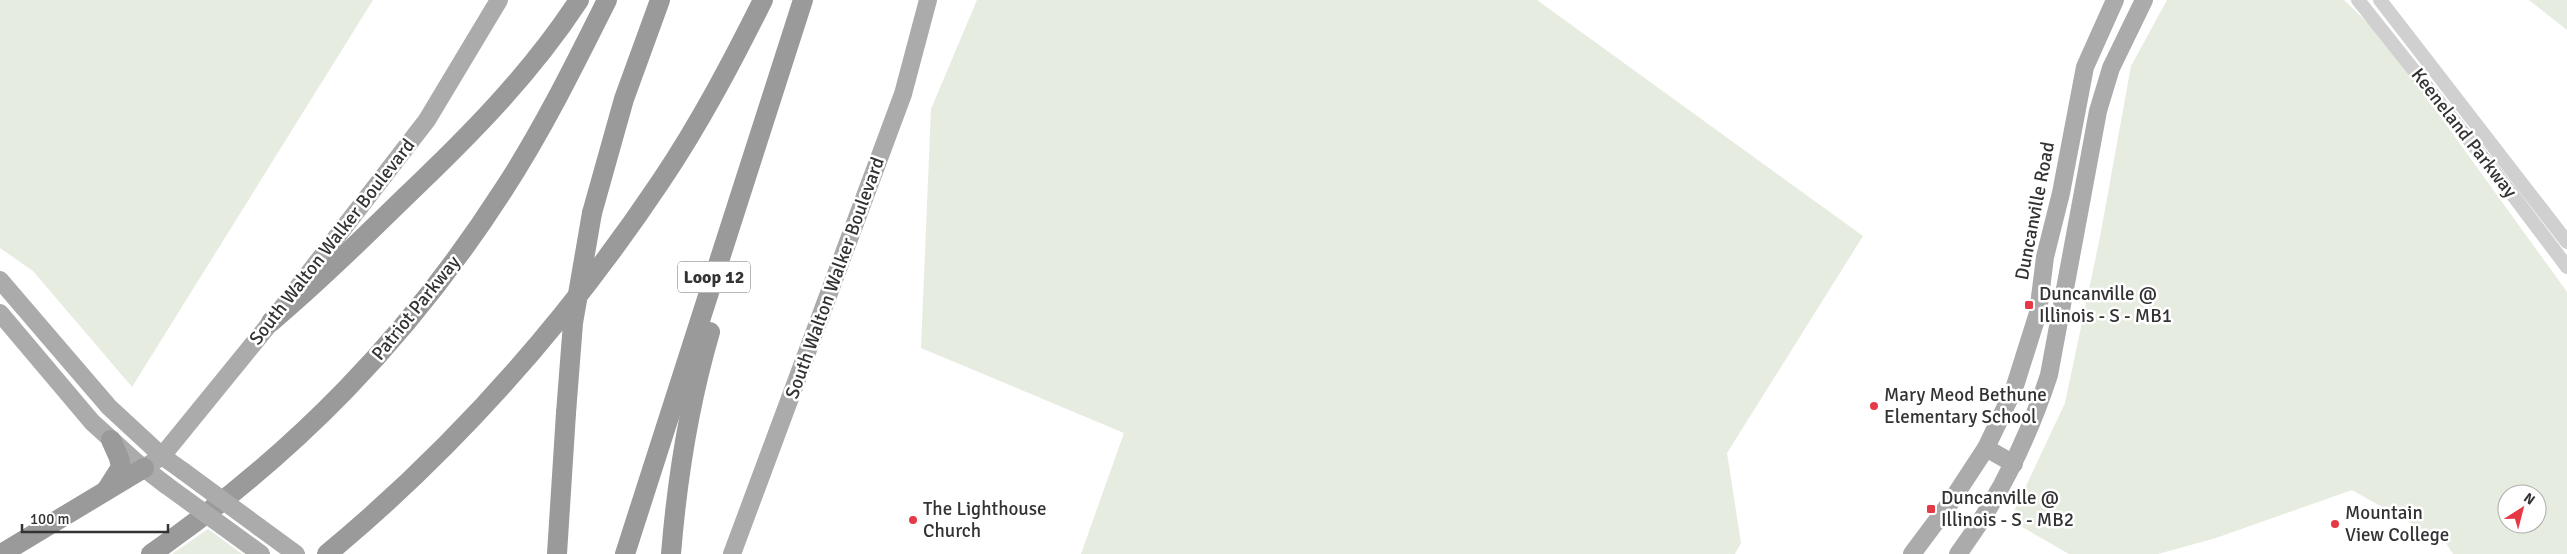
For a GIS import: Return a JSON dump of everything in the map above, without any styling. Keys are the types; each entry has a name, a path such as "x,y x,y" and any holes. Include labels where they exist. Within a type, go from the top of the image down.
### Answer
{"highway":[{"path":"271,322 315,284 488,115 546,47 579,0"},
{"name":"Patriot Parkway","path":"151,554 193,525 276,458 329,408 422,304 466,247 505,188 541,127 608,0"},
{"path":"557,554 572,324 592,213 624,99 660,0"},
{"path":"327,554 411,479 463,428 556,324 620,241 662,180 728,68 763,0"},
{"name":"Loop 12","path":"626,554 803,0"},
{"path":"671,554 679,475 694,398 704,353 748,203 759,137"},
{"path":"102,496 117,476 121,467 111,440"},
{"path":"2,554 102,496 144,468"}],"main road":[{"name":"South Walton Walker Boulevard","path":"144,468 162,456 271,322 427,120 499,0"},
{"name":"South Walton Walker Boulevard","path":"732,554 903,94 928,0"},
{"name":"Duncanville Road","path":"1912,554 1950,503 1986,448 2014,389 2038,313 2045,257 2061,193 2085,67 2115,0"},
{"path":"1958,554 2014,464 2036,416 2049,375 2098,110 2117,55 2144,0"},
{"path":"2094,47 2117,55"},
{"path":"2045,257 2070,262"},
{"path":"0,280 108,407 162,456 296,554"},
{"path":"0,313 71,400 111,440 166,485 260,554"},
{"path":"1986,448 2014,464"}],"street":[{"name":"Keeneland Parkway","path":"2358,0 2376,20 2567,267"},
{"name":"Keeneland Parkway","path":"2380,0 2567,242"}],"shaded area":[{"path":"0,0 373,0 132,387 33,271 0,248"},
{"path":"977,0 1537,0 1863,236 1727,453 1741,543 1735,554 1081,554 1124,433 921,348 931,109"},
{"path":"2167,0 2344,0 2385,40 2567,292 2567,554 2453,554 2446,543 2352,490 2216,538 2158,554 2069,554 2010,520 2065,403 2100,237 2131,66"},
{"path":"2529,0 2567,0 2567,30"},
{"path":"208,529 242,554 172,554"}],"place":[{"name":"Duncanville @ Illinois - S - MB1","path":"2029,305"},
{"name":"Mary Meod Bethune Elementary School","path":"1874,406"},
{"name":"Duncanville @ Illinois - S - MB2","path":"1931,509"},
{"name":"The Lighthouse Church","path":"913,520"},
{"name":"Mountain View College","path":"2335,524"}]}
